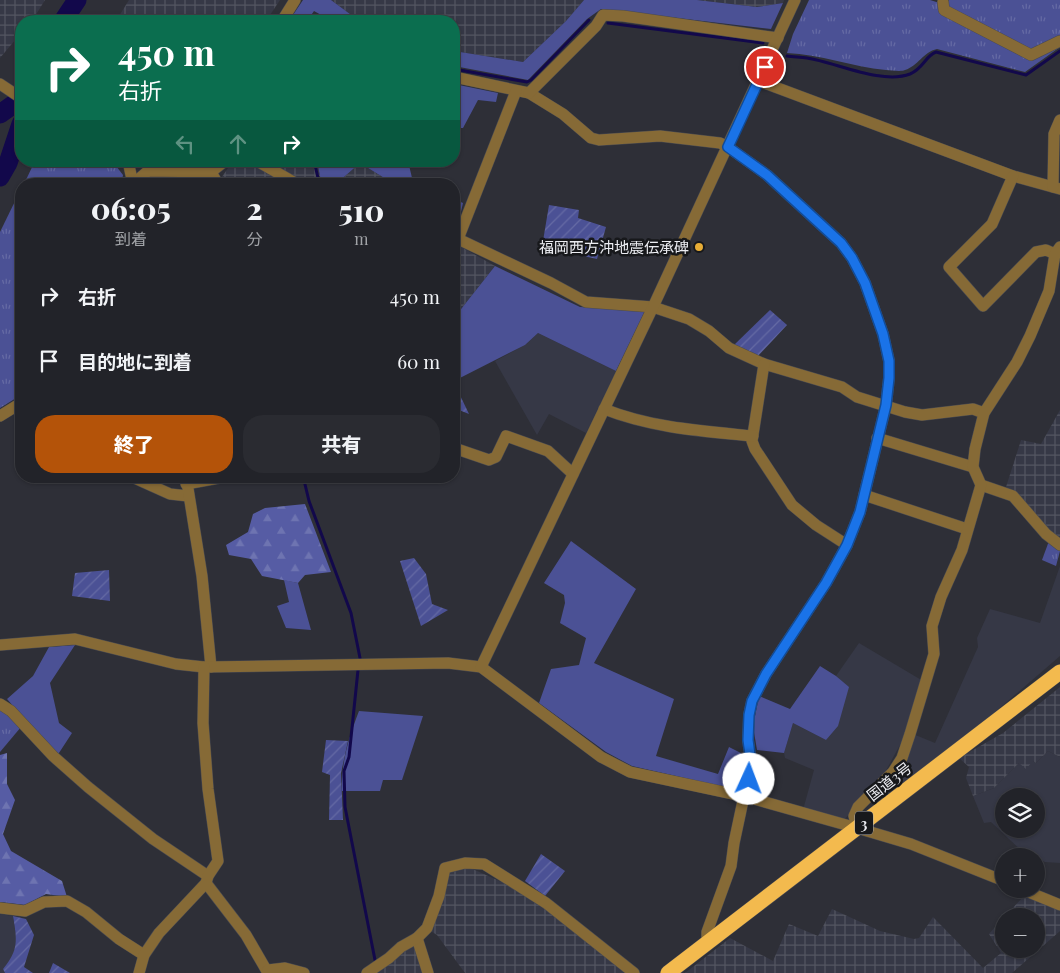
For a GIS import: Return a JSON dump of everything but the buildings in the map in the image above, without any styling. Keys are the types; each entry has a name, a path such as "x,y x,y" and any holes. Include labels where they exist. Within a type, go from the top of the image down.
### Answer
{"highway":[{"name":"国道3号","path":"668,973 1060,672"}],"street":[{"path":"286,15 296,0"},
{"path":"481,667 653,307 795,0"},
{"path":"942,1 944,10 1031,55 1060,41"},
{"path":"529,93 596,26 603,15 623,16 778,38"},
{"path":"460,78 529,93 563,114 591,138 599,140 660,136 720,143 728,147 767,175 841,243 852,258 865,283 883,334 889,361 886,405 860,512 847,545 826,583 766,674 752,701 748,740 751,762 746,796 730,866 707,932 707,943"},
{"path":"759,81 1012,176 1056,188 1054,134 1060,120"},
{"path":"0,84 15,94"},
{"path":"460,234 516,91"},
{"path":"140,178 148,171 211,172 217,167"},
{"path":"267,167 287,178"},
{"path":"211,172 214,178"},
{"path":"857,828 854,816 858,807 893,772 902,758 934,654 932,626 962,550 980,485 973,467 975,449 984,412 1017,362 1049,291 1058,250 1036,252 983,306 949,267 992,224 1012,176"},
{"path":"460,240 551,283 586,302 653,307 689,319 729,348 764,364 842,387 858,397 905,412 922,414 973,409 984,412"},
{"path":"764,364 752,441 755,449 792,505 816,525 847,545"},
{"path":"0,416 15,407"},
{"path":"604,409 628,418 671,427 753,436"},
{"path":"460,450 489,460 496,457 506,436 548,450 573,474"},
{"path":"878,438 973,467"},
{"path":"139,973 144,955 159,933 207,879 218,861 208,789 203,723 208,667 202,576 187,485 170,494 146,483"},
{"path":"980,485 1012,496 1046,534 1060,545"},
{"path":"864,495 967,529"},
{"path":"0,645 75,639 176,664 208,667 448,663 481,667 601,757 630,772 746,796 857,828 911,844 995,877"},
{"path":"0,704 11,711 53,756 88,787 207,879 246,935 268,972 285,968 304,973"},
{"path":"367,973 389,958 400,947 417,938 427,928 439,896 445,868 465,863 484,864 546,902 634,973"},
{"path":"1043,898 1060,905"},
{"path":"0,908 25,911 44,902 67,901 86,912 119,939 144,955"},
{"path":"417,938 428,973"}],"shaded area":[{"path":"0,0 45,0 36,15 15,15 15,40 0,58"},
{"path":"129,0 280,0 270,15 120,15"},
{"path":"331,0 584,0 566,21 523,62 460,52 460,15 351,15"},
{"path":"697,0 784,0 783,3 757,7"},
{"path":"229,167 318,167 320,178 221,178"},
{"path":"355,167 366,167 384,178 343,178"},
{"path":"460,246 495,266 460,310"},
{"path":"538,333 616,371 586,433 549,414 537,435 495,361 525,345"},
{"path":"1060,410 1060,541 1006,487 1021,440 1041,444"},
{"path":"1060,566 1060,656 986,720 902,784 896,777 913,734 935,743 978,647 977,638 990,609 1040,623"},
{"path":"859,643 923,681 907,732 883,776 844,820 803,810 814,770 785,758 784,753 793,723 826,740 848,687 836,676"},
{"path":"1060,687 1060,757 1048,751 1036,763 1033,761 1026,769 1019,763 994,788 973,796 966,778 969,767 959,758 1003,733"},
{"path":"1048,751 1060,757 1060,863 1045,862 1045,848 1019,848 1008,838 1045,838 1045,788 995,788 995,826 991,822 984,823 973,796 994,788 1019,763 1033,761 1036,763"},
{"path":"468,867 515,888 547,908 625,971 623,973 465,973 437,935 429,930 450,871"},
{"path":"1022,898 1036,898 1060,908 1060,931 1045,944 1045,908 1013,908"},
{"path":"832,909 880,931 914,939 919,938 933,917 983,968 995,958 1029,958 1012,973 685,973 730,938 773,961 789,924 818,936"},
{"path":"0,914 13,916 17,942 12,958 3,969 5,973 0,973"},
{"path":"995,927 995,944 989,934"},
{"path":"414,943 424,973 375,973"}],"green space":[{"path":"303,0 331,0 351,15 321,15 314,11 311,15 293,15"},
{"path":"584,0 697,0 757,7 783,3 771,29 601,9 587,19 528,80 460,67 460,52 523,62 566,21"},
{"path":"809,0 930,0 946,5 949,0 1060,0 1060,47 1025,72 937,49 928,53 910,68 901,71 787,53 793,34"},
{"path":"460,85 498,93 496,102 478,100 463,128 460,128"},
{"path":"32,167 117,167 123,175 122,178 27,178"},
{"path":"318,167 355,167 343,178 320,178"},
{"path":"366,167 409,167 412,178 384,178"},
{"path":"15,201 15,399 0,408 0,232"},
{"path":"460,202 463,203 460,216"},
{"path":"549,205 579,210 578,218 606,227 597,259 542,247"},
{"path":"495,266 580,307 645,311 616,371 538,333 525,345 460,378 460,310"},
{"path":"770,310 787,325 757,357 733,346"},
{"path":"460,395 469,414 460,410"},
{"path":"305,504 331,572 305,575 298,583 262,576 251,559 229,555 226,545 248,532 253,514 265,508"},
{"path":"571,541 636,589 594,663 674,699 656,756 718,774 729,747 741,753 742,785 737,790 632,766 606,752 539,703 551,669 579,665 586,638 560,623 565,603 564,595 544,583"},
{"path":"1049,541 1060,551 1056,566 1042,560"},
{"path":"414,558 426,574 432,604 448,610 421,626 400,561"},
{"path":"109,570 110,601 72,596 75,573"},
{"path":"284,580 298,583 311,630 286,628 277,606 289,602"},
{"path":"75,645 50,683 59,723 72,733 57,756 7,699 33,676 49,647"},
{"path":"820,666 849,687 838,726 826,740 793,723 784,753 757,750 753,726 759,696 790,709"},
{"path":"0,709 21,727 0,752"},
{"path":"359,711 423,716 402,780 383,780 380,791 342,791 346,750"},
{"path":"326,740 348,741 341,773 343,820 329,820 330,775 322,772"},
{"path":"7,753 7,784 15,800 3,834 11,851 62,881 67,897 46,894 25,905 0,902 0,755"},
{"path":"541,854 565,871 545,896 525,881"},
{"path":"13,916 26,919 34,935 24,967 33,973 5,973 3,969 14,950 15,932"},
{"path":"53,963 70,973 49,973"}],"waterway":[{"path":"67,15 77,0"},
{"path":"460,70 527,82 589,20"},
{"path":"608,23 763,43"},
{"path":"787,56 818,60 872,75 899,77 915,71 929,56 936,52 1026,75 1060,51"},
{"path":"0,114 15,103"},
{"path":"0,177 8,163 15,142"},
{"path":"315,167 318,178"},
{"path":"305,483 309,501 351,613 360,658"},
{"path":"358,670 349,757 344,771 345,807 375,960"}],"place":[{"name":"福岡西方沖地震伝承碑","path":"699,247"}],"route":[{"path":"749,779 751,762 748,740 749,715 752,701 766,674 826,583 847,545 860,512 886,405 889,378 889,361 883,334 865,283 852,258 841,243 767,175 728,147 765,67"}]}
